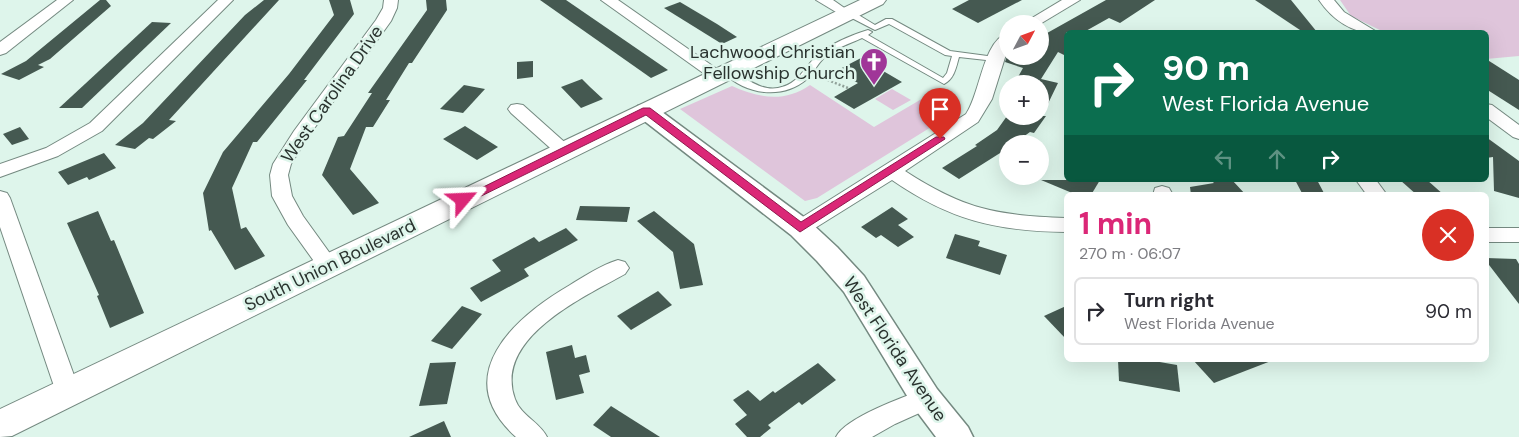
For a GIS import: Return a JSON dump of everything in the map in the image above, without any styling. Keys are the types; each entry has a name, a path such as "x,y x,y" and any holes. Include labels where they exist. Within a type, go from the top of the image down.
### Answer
{"main road":[{"name":"South Union Boulevard","path":"0,425 876,0"}],"street":[{"path":"0,50 66,0"},
{"path":"0,171 52,152 96,127 226,0"},
{"name":"West Carolina Drive","path":"328,266 295,220 282,196 279,175 282,164 300,135 383,21 390,8 391,0"},
{"path":"608,0 723,74"},
{"path":"823,0 848,14"},
{"path":"1046,15 1073,0"},
{"path":"1326,0 1339,15 1365,30"},
{"path":"800,228 892,171 972,118 982,108 999,45"},
{"path":"517,108 564,151"},
{"name":"West Florida Avenue","path":"646,110 800,228 854,284 926,399 956,437"},
{"path":"1489,111 1519,133"},
{"path":"892,171 940,201 974,215 1014,224 1064,225"},
{"path":"1368,182 1376,192"},
{"path":"0,198 68,392"},
{"path":"1489,235 1519,235"},
{"path":"534,437 514,422 502,402 499,390 503,360 520,332 534,320 618,268"},
{"path":"849,437 886,416 926,399"}],"lane":[{"path":"848,14 875,28"},
{"path":"723,74 751,87 773,93 792,85 808,72 822,55 888,21 948,53 995,59"},
{"path":"862,34 944,82 951,73 956,54"}],"path":[{"path":"808,72 848,88"}],"shaded area":[{"path":"1340,0 1519,0 1519,56 1489,59 1489,30 1380,30 1351,16"},
{"path":"810,85 874,127 925,97 952,114 817,198 805,201 680,109 732,86 771,97 791,94"},
{"path":"892,89 911,100 893,110 875,99"}],"building":[{"path":"100,0 106,0 111,6 50,59 38,65 44,67 19,80 1,74 26,61"},
{"path":"264,0 279,0 169,120 176,121 153,139 149,138 135,149 115,145 143,123 245,15"},
{"path":"329,0 350,0 354,14 304,80 307,80 257,142 253,142 232,188 241,229 246,227 265,256 235,270 211,230 209,231 203,193 223,152 289,74 334,15"},
{"path":"426,0 446,0 447,10 412,63 409,63 386,100 390,100 373,127 366,127 350,169 379,203 353,215 322,175 338,137 344,136 372,93 368,93 427,10"},
{"path":"540,0 566,0 668,70 651,78"},
{"path":"969,0 1022,0 978,23 952,9"},
{"path":"1106,0 1155,0 1120,23 1109,18 1088,30 1064,30 1064,55 1058,52 1044,75 1019,75 1023,68 1014,65 1049,65 1049,32"},
{"path":"1255,0 1291,0 1315,30 1300,30"},
{"path":"680,2 737,37 722,44 664,8"},
{"path":"152,22 171,23 82,108 59,108"},
{"name":"Lachwood Christian Fellowship Church","path":"861,58 902,82 854,109 834,97 858,83 836,71"},
{"path":"533,61 533,77 517,79 517,62"},
{"path":"1489,61 1519,80 1519,110 1489,91"},
{"path":"582,79 603,99 581,108 561,87"},
{"path":"1049,81 1058,83 1049,102"},
{"path":"464,85 485,89 463,113 440,109"},
{"path":"1001,125 1040,125 1034,133 1030,132 1026,135 999,135 999,154 959,179 942,168 977,146 975,145 997,130"},
{"path":"465,126 498,147 477,160 443,139"},
{"path":"20,127 29,139 12,145 3,134"},
{"path":"1489,139 1519,161 1519,198 1494,191 1493,157 1489,158"},
{"path":"104,153 116,168 89,180 87,177 68,185 58,172"},
{"path":"1049,180 1099,182 1093,192 1070,192 1049,183"},
{"path":"1234,182 1243,192 1191,192 1190,187"},
{"path":"1296,182 1318,182 1323,192 1301,192"},
{"path":"1402,182 1429,182 1441,192 1414,192"},
{"path":"580,206 630,207 627,222 576,220"},
{"path":"892,207 908,219 898,225 914,237 898,247 881,235 876,238 861,227"},
{"path":"98,211 111,241 114,240 144,313 110,328 97,296 99,295 67,223"},
{"path":"654,211 694,244 703,285 680,289 673,252 637,221"},
{"path":"566,228 578,240 524,269 529,276 481,302 470,288 501,271 492,260 534,237 539,242"},
{"path":"955,234 980,241 978,246 1007,255 1000,275 946,258"},
{"path":"1489,258 1516,259 1519,264 1519,304 1489,265"},
{"path":"658,291 672,305 631,330 617,316"},
{"path":"462,306 482,314 452,349 431,341"},
{"path":"1064,307 1064,337 1044,316"},
{"path":"572,345 575,358 586,355 590,372 579,375 584,393 556,400 546,352"},
{"path":"456,362 447,404 419,406 430,363"},
{"path":"1118,362 1160,362 1177,365 1180,392 1119,381"},
{"path":"1195,362 1268,362 1214,383"},
{"path":"818,363 836,380 802,405 799,402 768,425 771,428 760,437 747,437 735,424 747,415 733,400 748,390 760,401 773,391 775,393"},
{"path":"611,406 660,437 611,437 593,425"},
{"path":"444,421 451,437 409,437"}],"place":[{"name":"Lachwood Christian Fellowship Church","path":"874,86"}],"route":[{"path":"463,200 646,110 800,228 940,139"}]}
